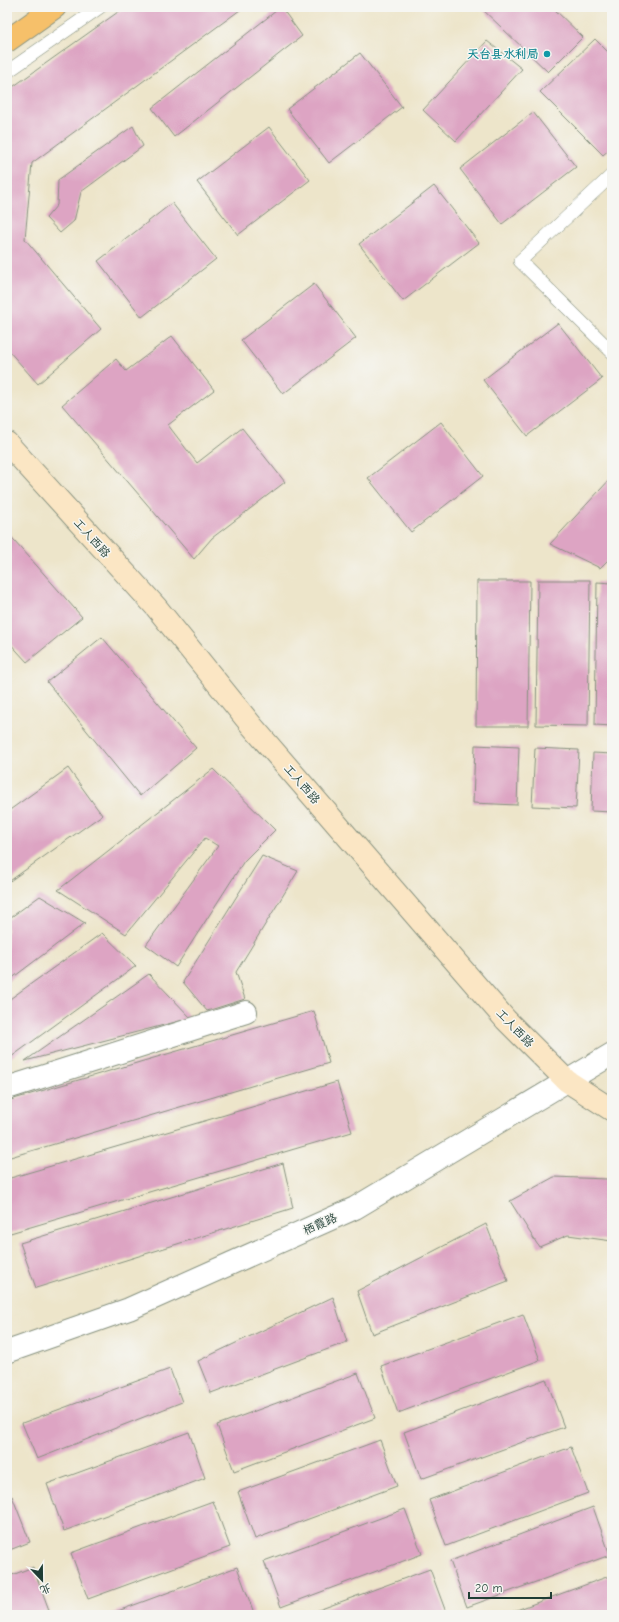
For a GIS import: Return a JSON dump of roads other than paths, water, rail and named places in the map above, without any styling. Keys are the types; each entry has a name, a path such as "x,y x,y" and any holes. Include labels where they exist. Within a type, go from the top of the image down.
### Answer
{"main road":[{"path":"7,41 55,7"},
{"name":"工人西路","path":"7,443 156,607 252,726 506,1020 567,1081 612,1110"}],"street":[{"path":"7,1088 246,1012"},
{"name":"栖霞路","path":"7,1352 129,1309 356,1208 612,1054"}],"lane":[{"path":"7,72 100,7"},
{"path":"612,175 520,261 612,352"}],"place":[{"name":"天台县水利局","path":"547,54"}]}
